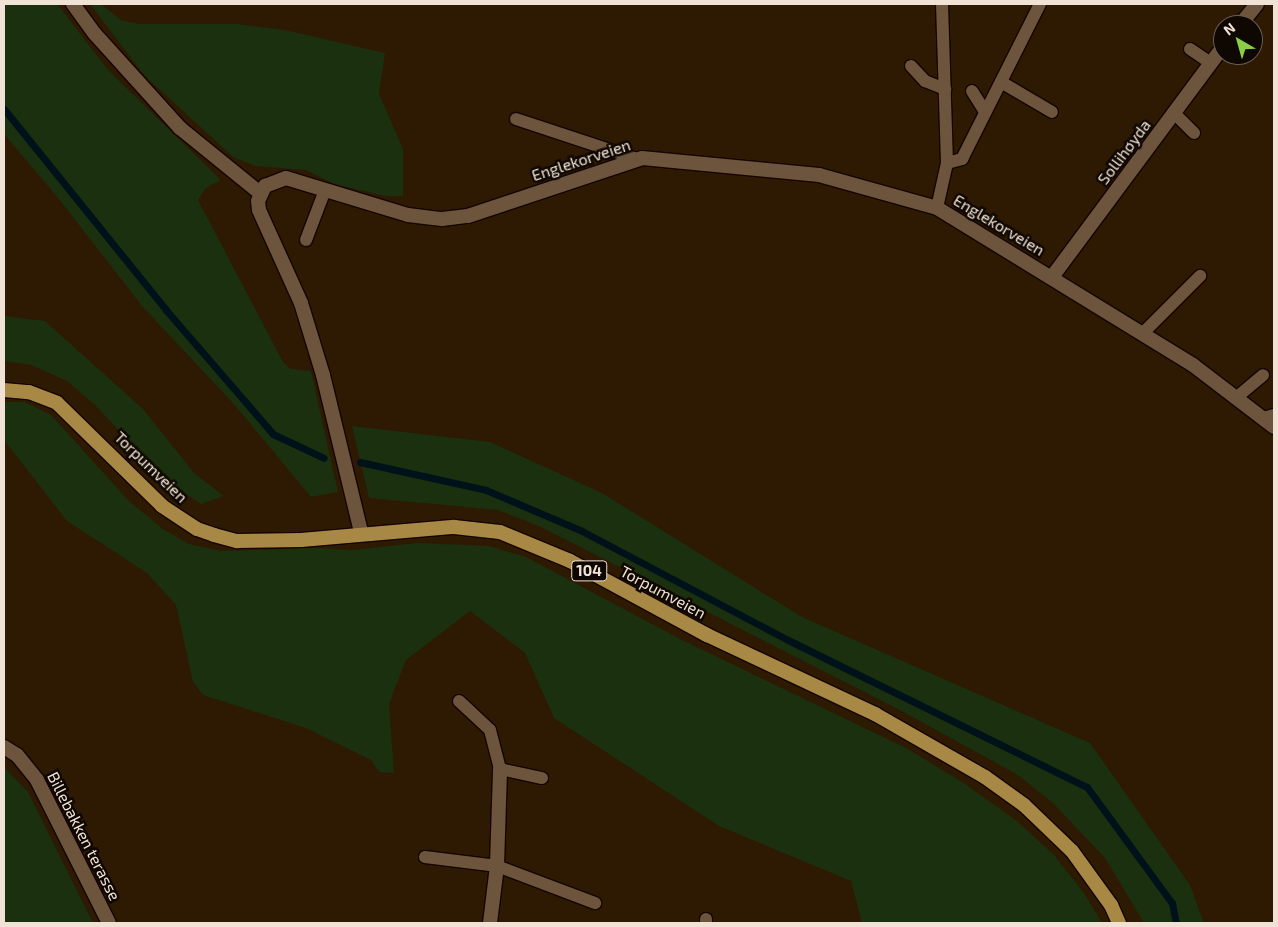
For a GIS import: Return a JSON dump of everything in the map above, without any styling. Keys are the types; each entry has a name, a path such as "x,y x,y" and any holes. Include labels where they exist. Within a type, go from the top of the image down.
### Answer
{"main road":[{"name":"Torpumveien","path":"4,390 28,392 57,403 162,506 197,529 237,541 301,540 361,532 444,526 500,532 570,561 706,635 874,714 985,777 1024,805 1072,851 1111,906 1119,923"}],"street":[{"path":"74,4 95,34 180,128 260,193 258,201 263,223 301,303 323,375 361,532"},
{"path":"1248,15 1257,4"},
{"name":"Sollihøyda","path":"1052,277 1175,114 1213,60"},
{"name":"Englekorveien","path":"260,193 272,182 286,178 408,215 442,219 468,216 637,159 819,175 937,208 1143,333 1271,420"},
{"name":"Billebakken terasse","path":"4,747 17,755 37,780 109,923"},
{"path":"490,923 497,866 500,769"}],"lane":[{"path":"937,208 948,163 942,4"},
{"path":"948,163 962,159 1040,4"},
{"path":"1190,49 1211,63"},
{"path":"911,66 925,82 945,89"},
{"path":"1001,82 1052,112"},
{"path":"972,91 985,112"},
{"path":"1175,114 1194,133"},
{"path":"516,119 637,159"},
{"path":"306,240 325,190"},
{"path":"1143,333 1200,276"},
{"path":"1236,397 1263,375"},
{"path":"459,701 490,730 500,769 542,778"},
{"path":"425,857 497,866 595,903"}],"green space":[{"path":"4,4 57,4 109,71 221,180 206,188 198,200 283,362 291,369 311,371 338,492 311,497 233,403 142,306 59,199 4,134"},
{"path":"90,4 101,4 121,20 139,24 237,24 285,30 385,53 379,94 403,149 403,196 385,196 334,184 306,170 255,166 233,157 144,75"},
{"path":"4,316 45,321 143,409 195,474 224,496 201,504 166,481 95,405 67,381 31,365 4,361"},
{"path":"4,402 25,402 51,415 129,501 163,529 189,544 221,551 315,548 353,550 417,543 489,546 526,557 684,641 908,749 965,784 1017,821 1054,855 1084,893 1102,923 862,923 851,881 719,826 554,718 525,653 470,611 406,660 389,704 394,773 379,772 371,760 306,728 203,695 193,682 176,605 147,573 67,521 4,440"},
{"path":"352,426 490,442 602,493 802,617 1090,743 1190,885 1204,923 1144,923 1105,858 1052,802 1018,775 898,709 539,526 498,510 369,498"},
{"path":"4,767 28,792 93,923 4,923"}],"waterway":[{"path":"4,109 166,310 273,434 324,458"},
{"path":"360,462 486,490 582,531 788,640 1087,787 1172,903 1176,923"}]}
